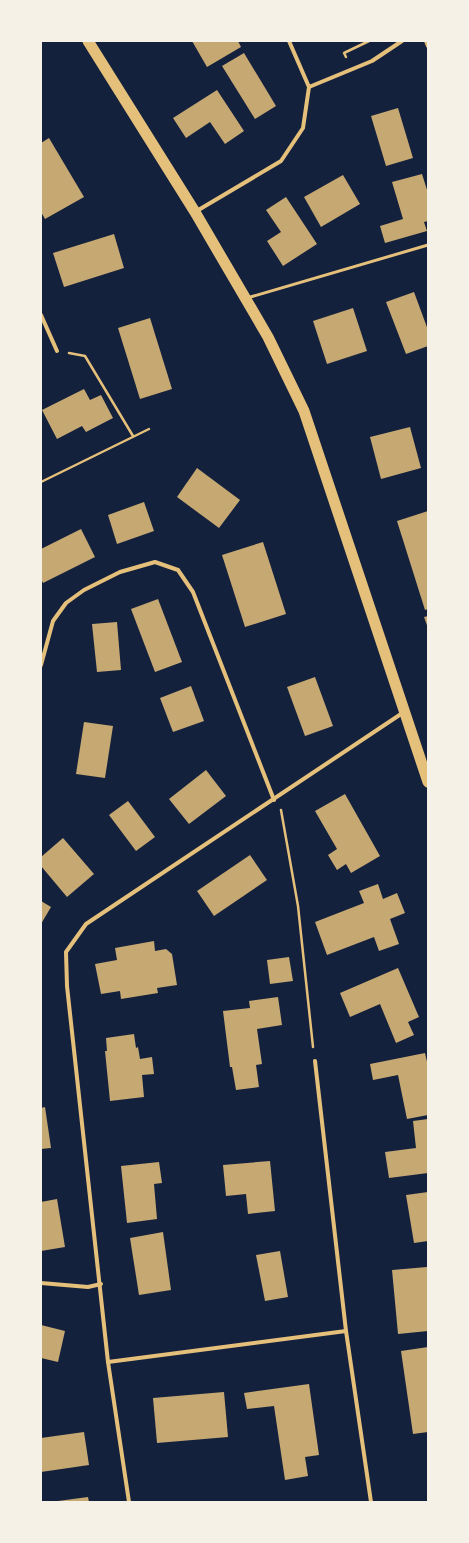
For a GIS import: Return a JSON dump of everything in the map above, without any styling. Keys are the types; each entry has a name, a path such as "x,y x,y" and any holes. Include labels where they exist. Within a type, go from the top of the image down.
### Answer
{"highway":[{"path":"88,41 195,212 246,298 268,337 304,411 428,782"}],"street":[{"path":"195,212 281,161 303,128 309,87 289,41"},
{"path":"309,87 372,61 402,41"},
{"path":"426,41 428,46"},
{"path":"41,315 57,351"},
{"path":"41,665 53,621 66,603 84,590 120,572 155,562 178,570 193,592 275,799"},
{"path":"129,1502 108,1362 101,1284 67,986 66,952 86,924 404,712"},
{"path":"315,1062 346,1331 371,1502"},
{"path":"41,1284 88,1287 101,1284"},
{"path":"108,1362 346,1331"}],"lane":[{"path":"246,298 428,245"}],"path":[{"path":"57,351 85,356 133,436"},
{"path":"41,482 149,429"},
{"path":"275,799 298,906 315,1062"}],"building":[{"path":"192,41 238,41 241,47 207,67"},
{"path":"244,53 276,106 255,119 222,66"},
{"path":"217,90 244,131 225,144 210,122 186,138 173,118"},
{"path":"398,108 413,158 386,166 371,116"},
{"path":"49,138 84,197 45,219 41,212 41,143"},
{"path":"422,174 428,193 428,221 424,222 427,231 385,243 380,226 403,219 392,182"},
{"path":"343,175 360,204 321,227 304,197"},
{"path":"286,197 317,244 283,266 267,241 281,232 266,210"},
{"path":"114,234 124,268 64,287 53,253"},
{"path":"414,292 428,330 428,346 406,354 386,302"},
{"path":"353,308 367,351 327,364 313,321"},
{"path":"150,318 172,389 140,399 118,328"},
{"path":"84,389 90,400 101,395 113,418 86,432 82,426 57,439 42,410"},
{"path":"410,427 421,468 381,479 370,437"},
{"path":"197,468 240,500 219,528 177,497"},
{"path":"144,502 154,531 117,544 108,515"},
{"path":"428,511 428,609 425,610 397,521"},
{"path":"81,529 95,557 43,583 41,579 41,549"},
{"path":"263,542 286,614 245,627 222,555"},
{"path":"158,599 182,662 155,672 131,609"},
{"path":"428,616 428,628 424,617"},
{"path":"117,622 121,670 97,672 92,624"},
{"path":"315,677 333,726 305,736 287,687"},
{"path":"191,686 204,721 173,732 160,698"},
{"path":"84,722 113,726 105,778 76,774"},
{"path":"206,770 226,796 189,824 169,799"},
{"path":"345,794 380,856 351,873 346,864 337,870 328,855 337,849 315,811"},
{"path":"128,801 155,837 136,851 109,815"},
{"path":"63,838 94,874 67,897 41,866 41,857"},
{"path":"250,855 267,880 214,916 197,891"},
{"path":"378,884 383,899 397,893 405,913 390,919 399,944 379,951 374,937 327,955 315,922 364,903 359,891"},
{"path":"41,901 51,907 41,924"},
{"path":"154,941 155,951 166,949 172,954 177,985 157,988 158,993 121,999 120,991 101,994 95,964 117,960 115,948"},
{"path":"289,957 293,981 270,984 267,960"},
{"path":"398,968 419,1017 408,1022 414,1035 396,1043 380,1004 350,1017 340,993"},
{"path":"278,997 282,1025 257,1029 262,1064 256,1065 259,1087 236,1090 232,1067 230,1067 223,1011 250,1008 249,1001"},
{"path":"134,1034 136,1048 138,1047 140,1059 152,1057 154,1074 142,1075 144,1097 110,1101 105,1051 107,1051 106,1038"},
{"path":"425,1053 428,1066 428,1115 407,1119 398,1075 373,1080 370,1064"},
{"path":"45,1107 51,1148 41,1149 41,1108"},
{"path":"428,1119 428,1173 389,1178 385,1152 416,1148 413,1121"},
{"path":"270,1161 275,1211 248,1214 246,1194 226,1196 223,1165"},
{"path":"159,1162 162,1183 154,1184 157,1219 127,1223 121,1166"},
{"path":"428,1192 428,1241 414,1243 406,1195"},
{"path":"57,1199 65,1247 41,1251 41,1202"},
{"path":"163,1232 171,1290 139,1295 130,1238"},
{"path":"280,1251 288,1297 265,1301 256,1255"},
{"path":"427,1267 428,1331 398,1334 392,1270"},
{"path":"41,1325 65,1331 58,1362 41,1358"},
{"path":"428,1347 428,1432 413,1434 401,1351"},
{"path":"309,1384 319,1455 305,1457 308,1476 285,1480 274,1406 247,1409 244,1393"},
{"path":"224,1392 228,1437 157,1443 153,1398"},
{"path":"84,1432 89,1465 41,1472 41,1438"},
{"path":"88,1497 89,1502 58,1502 58,1501"}]}
